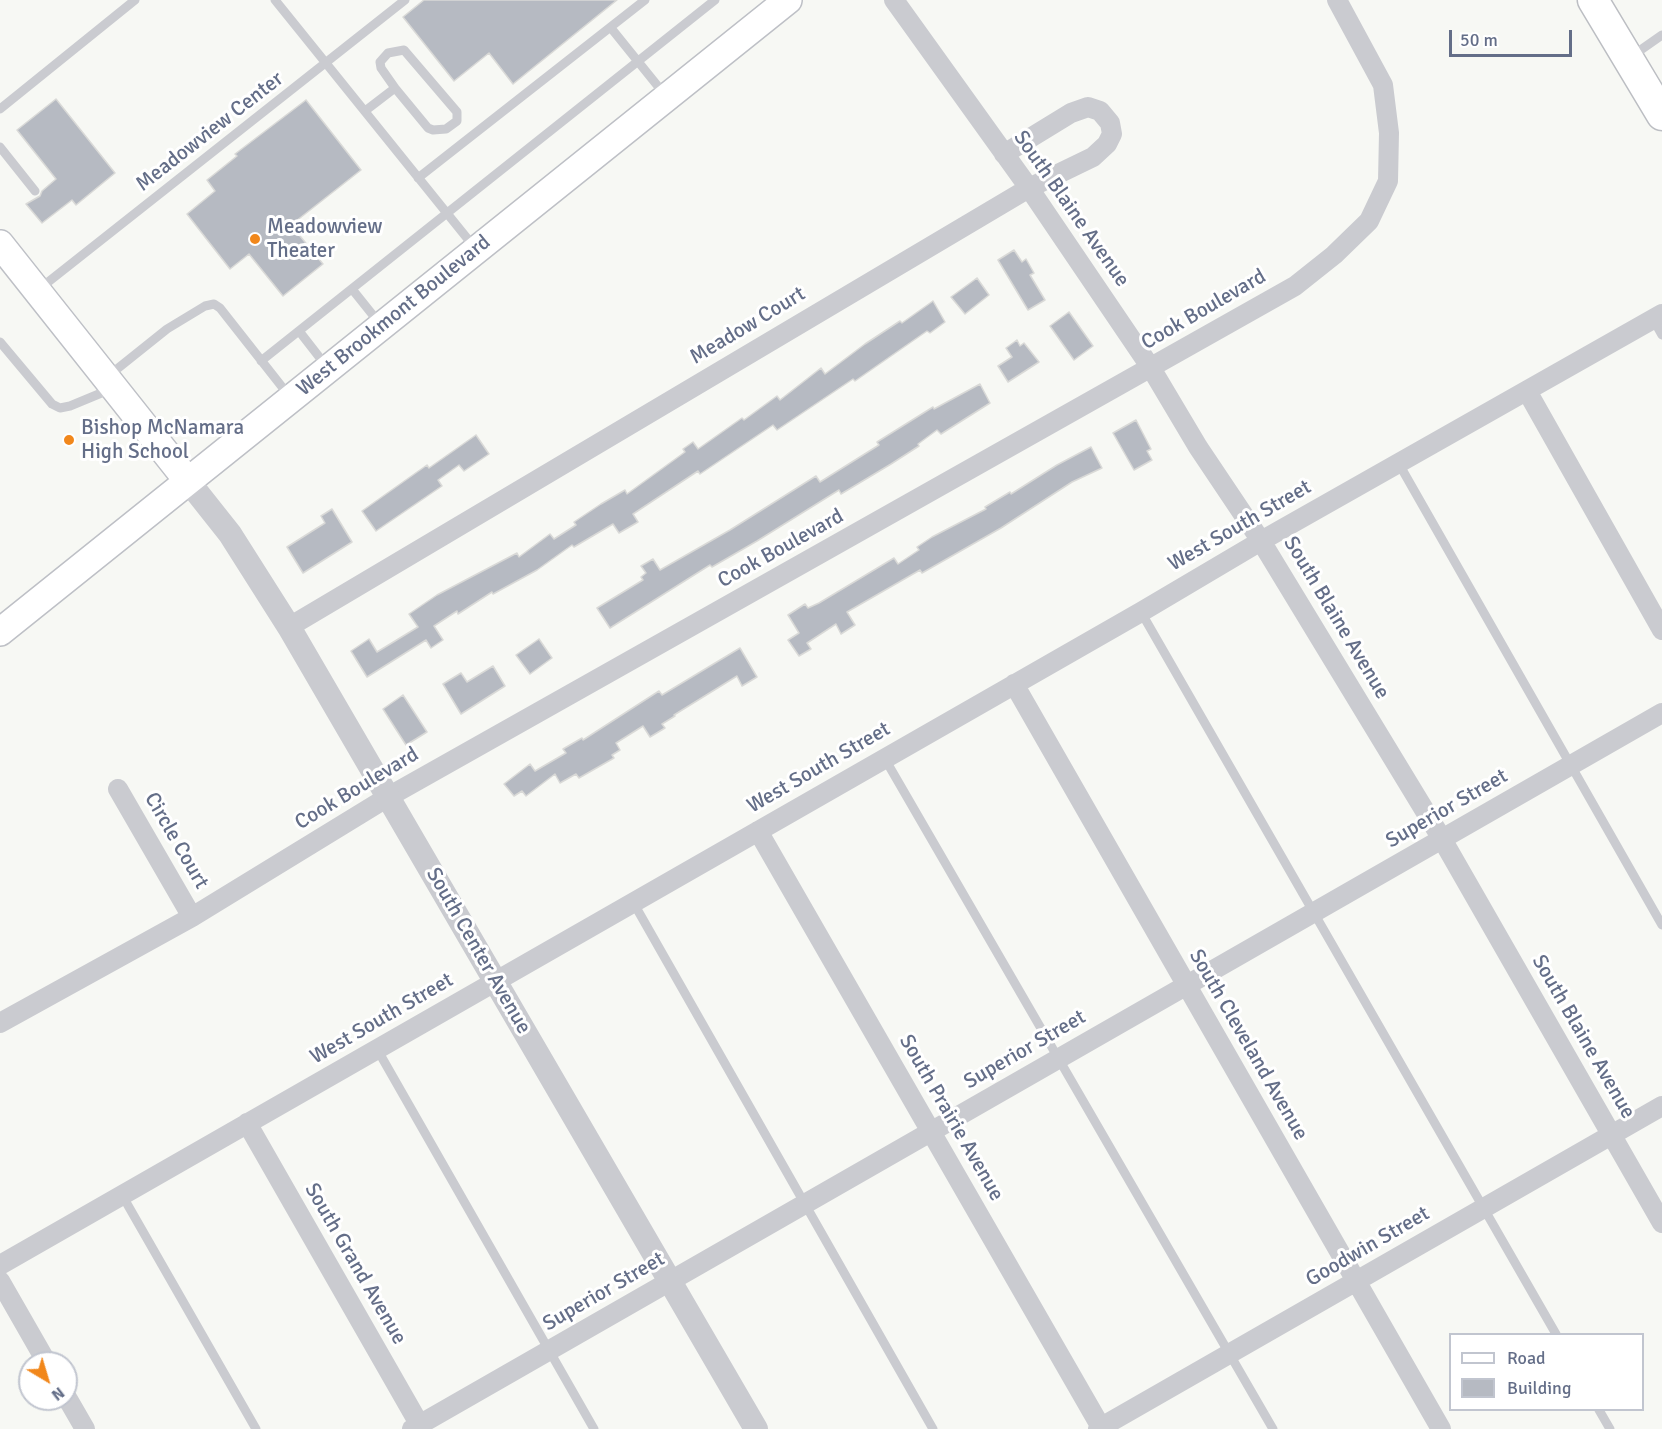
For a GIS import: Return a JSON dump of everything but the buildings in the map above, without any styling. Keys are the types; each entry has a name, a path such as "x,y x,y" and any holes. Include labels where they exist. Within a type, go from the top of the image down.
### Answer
{"main road":[{"name":"West Brookmont Boulevard","path":"0,632 788,0"},
{"path":"1598,2 1628,59 1662,115"},
{"path":"0,244 188,481"}],"street":[{"name":"South Blaine Avenue","path":"894,0 1029,188 1151,368 1198,447 1261,541 1442,839 1662,1223"},
{"name":"Cook Boulevard","path":"0,1023 192,917 388,797 1295,286 1334,255 1369,221 1388,181 1389,134 1383,85 1337,0"},
{"name":"Meadow Court","path":"288,627 1029,188 1093,157 1107,144 1112,134 1110,123 1100,111 1088,107 1071,113 1004,154"},
{"name":"West South Street","path":"0,1265 1141,612 1261,541 1527,391 1659,323"},
{"path":"1527,391 1662,630"},
{"name":"South Center Avenue","path":"188,481 230,534 288,627 756,1429"},
{"name":"South Cleveland Avenue","path":"1014,684 1441,1429"},
{"name":"Superior Street","path":"418,1428 670,1281 1662,713"},
{"name":"Circle Court","path":"118,789 192,917"},
{"name":"South Prairie Avenue","path":"758,831 1100,1429"},
{"name":"Goodwin Street","path":"1100,1429 1662,1106"},
{"name":"South Grand Avenue","path":"247,1124 418,1428"},
{"path":"0,1281 40,1351"},
{"path":"75,1411 85,1429"}],"lane":[{"path":"0,109 135,0"},
{"path":"275,0 476,250"},
{"name":"Meadowview Center","path":"36,292 405,0"},
{"path":"418,178 645,0"},
{"path":"261,361 715,0"},
{"path":"610,28 667,97"},
{"path":"1628,59 1662,35"},
{"path":"404,50 457,112 457,121 446,129 428,128 395,88 381,68 380,62 388,53 404,50"},
{"path":"365,111 395,88"},
{"path":"0,147 34,190"},
{"path":"352,289 381,326"},
{"path":"0,342 51,404 60,408 70,406 110,383 167,329 205,306 214,304 220,308 291,399"},
{"path":"299,331 329,369"},
{"path":"1399,464 1662,925"},
{"path":"1141,612 1555,1333"},
{"path":"885,758 1273,1429"},
{"path":"633,902 933,1429"},
{"path":"377,1049 594,1429"},
{"path":"122,1195 255,1429"},
{"path":"1600,1411 1610,1429"}],"place":[{"name":"Meadowview Theater","path":"255,239"},
{"name":"Bishop McNamara High School","path":"69,440"}]}
